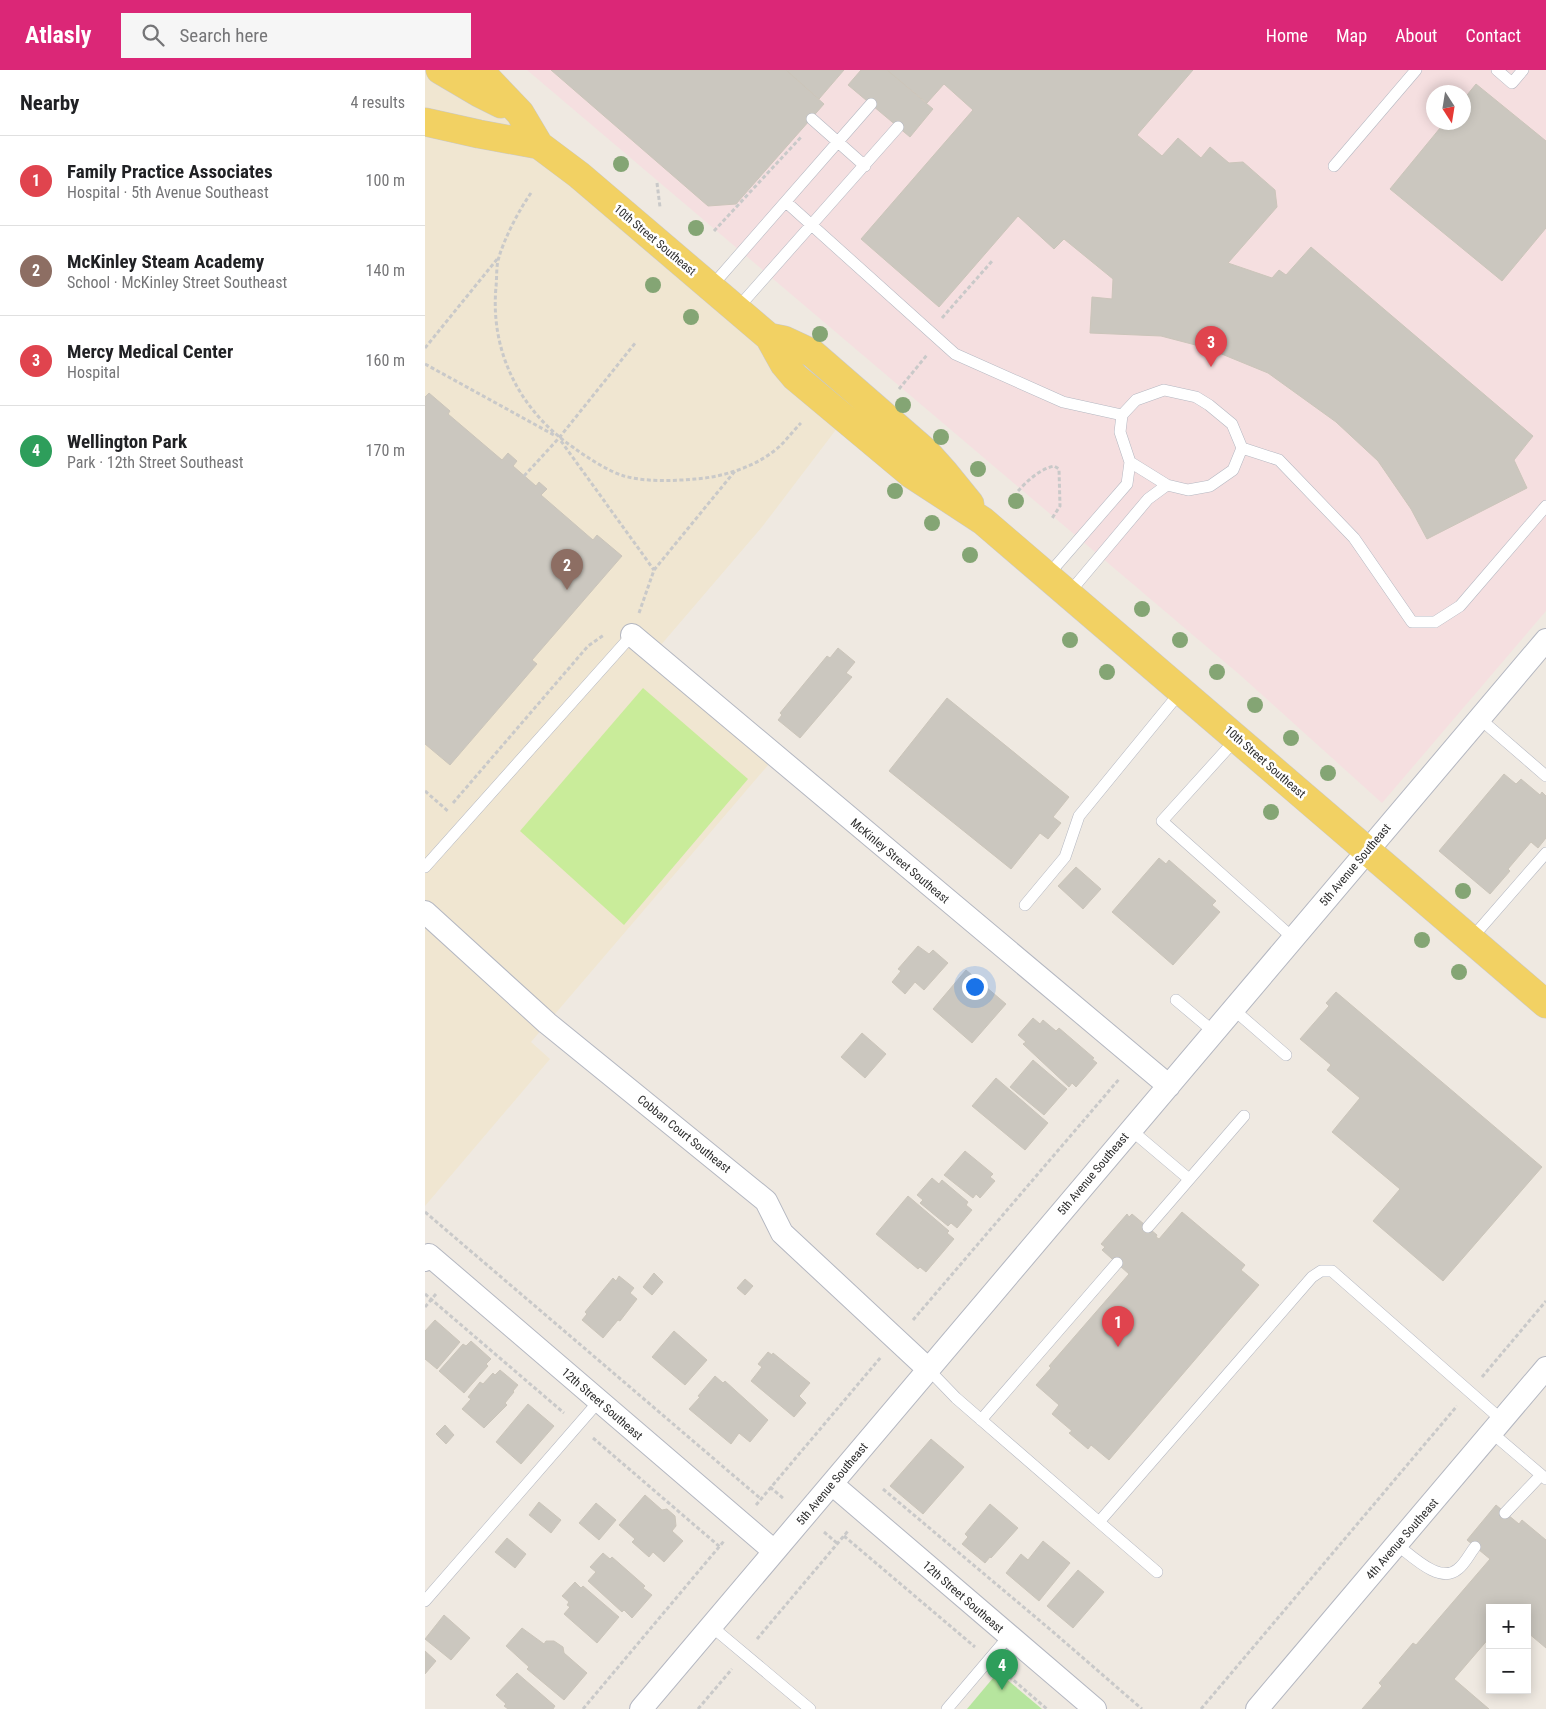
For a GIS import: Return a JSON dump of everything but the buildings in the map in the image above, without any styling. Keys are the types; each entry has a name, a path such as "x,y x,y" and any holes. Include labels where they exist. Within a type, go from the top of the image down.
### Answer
{"main road":[{"path":"440,70 479,93 520,113"},
{"name":"10th Street Southeast","path":"479,70 520,113 539,144 579,175 769,337 784,364 820,400 911,474 983,521 1048,575 1546,1004"},
{"name":"10th Street Southeast","path":"425,122 479,134 539,144"}],"street":[{"name":"McKinley Street Southeast","path":"633,632 1169,1086"},
{"name":"5th Avenue Southeast","path":"641,1709 1546,640"},
{"name":"Cobban Court Southeast","path":"425,912 547,1023 766,1201 782,1233 928,1369"},
{"name":"12th Street Southeast","path":"426,1254 774,1552"},
{"name":"4th Avenue Southeast","path":"1257,1709 1546,1368"},
{"name":"12th Street Southeast","path":"832,1484 1095,1709"}],"lane":[{"path":"1334,166 1416,70"},
{"path":"1497,70 1512,83 1523,70"},
{"path":"711,288 871,104"},
{"path":"813,120 865,166"},
{"path":"736,310 810,224 865,166 898,127"},
{"path":"786,202 955,354 1063,402 1122,415"},
{"path":"1048,575 1127,484 1130,462 1120,432 1122,415 1136,400 1164,390 1196,397 1232,424 1242,448 1233,470 1210,486 1188,490 1167,485 1130,462"},
{"path":"1242,448 1279,460 1354,538 1412,622 1435,622 1460,606 1546,506"},
{"path":"1069,593 1148,499 1167,485"},
{"path":"425,867 633,632"},
{"path":"1025,905 1065,857 1079,816 1181,690"},
{"path":"1479,718 1546,776"},
{"path":"1237,738 1162,821 1293,938"},
{"path":"1471,939 1546,853"},
{"path":"1176,1000 1214,1032"},
{"path":"1233,1009 1286,1055"},
{"path":"1148,1227 1244,1116"},
{"path":"1131,1130 1189,1179"},
{"path":"981,1420 1117,1263"},
{"path":"1099,1522 1312,1277 1321,1271 1332,1271 1470,1391 1497,1427 1543,1477 1505,1513"},
{"path":"928,1369 956,1398 1157,1572"},
{"path":"425,1601 599,1401"},
{"path":"1396,1544 1433,1572 1446,1574 1458,1570 1475,1546"},
{"path":"711,1626 810,1709"},
{"path":"947,1709 1009,1636"}],"path":[{"path":"714,231 813,120"},
{"path":"425,348 498,258 522,206 531,193"},
{"path":"498,258 494,307 502,354 521,396 543,423 559,438 654,570"},
{"path":"524,476 559,438 636,342"},
{"path":"425,364 559,438 588,458 623,476 668,482 711,478 747,468 780,446 801,422"},
{"path":"1018,491 1027,481 1049,467 1054,466 1059,469 1061,506 1051,520"},
{"path":"442,816 588,646 611,632 633,632 654,570 736,470"},
{"path":"425,791 463,824"},
{"path":"754,1507 1125,1072"},
{"path":"425,1212 761,1499"},
{"path":"425,1307 440,1290"},
{"path":"1201,1709 1546,1301"},
{"path":"770,1487 784,1499"},
{"path":"883,1489 1052,1630 1141,1709"},
{"path":"824,1532 838,1544"},
{"path":"698,1709 844,1536 1047,1709"},
{"path":"583,1709 727,1538"}],"shaded area":[{"path":"425,70 463,70 736,310 854,406 762,527 654,653 775,757 531,1042 550,1059 425,1206"},
{"path":"527,70 1546,70 1546,611 1382,803 1240,675"}],"green space":[{"path":"643,688 748,779 624,925 520,831"},
{"path":"998,1672 1042,1709 967,1709"}],"place":[{"name":"Mercy Medical Center","path":"1211,367"},
{"name":"McKinley Steam Academy","path":"567,590"},
{"name":"Family Practice Associates","path":"1118,1347"},
{"name":"Wellington Park","path":"1002,1690"}]}
